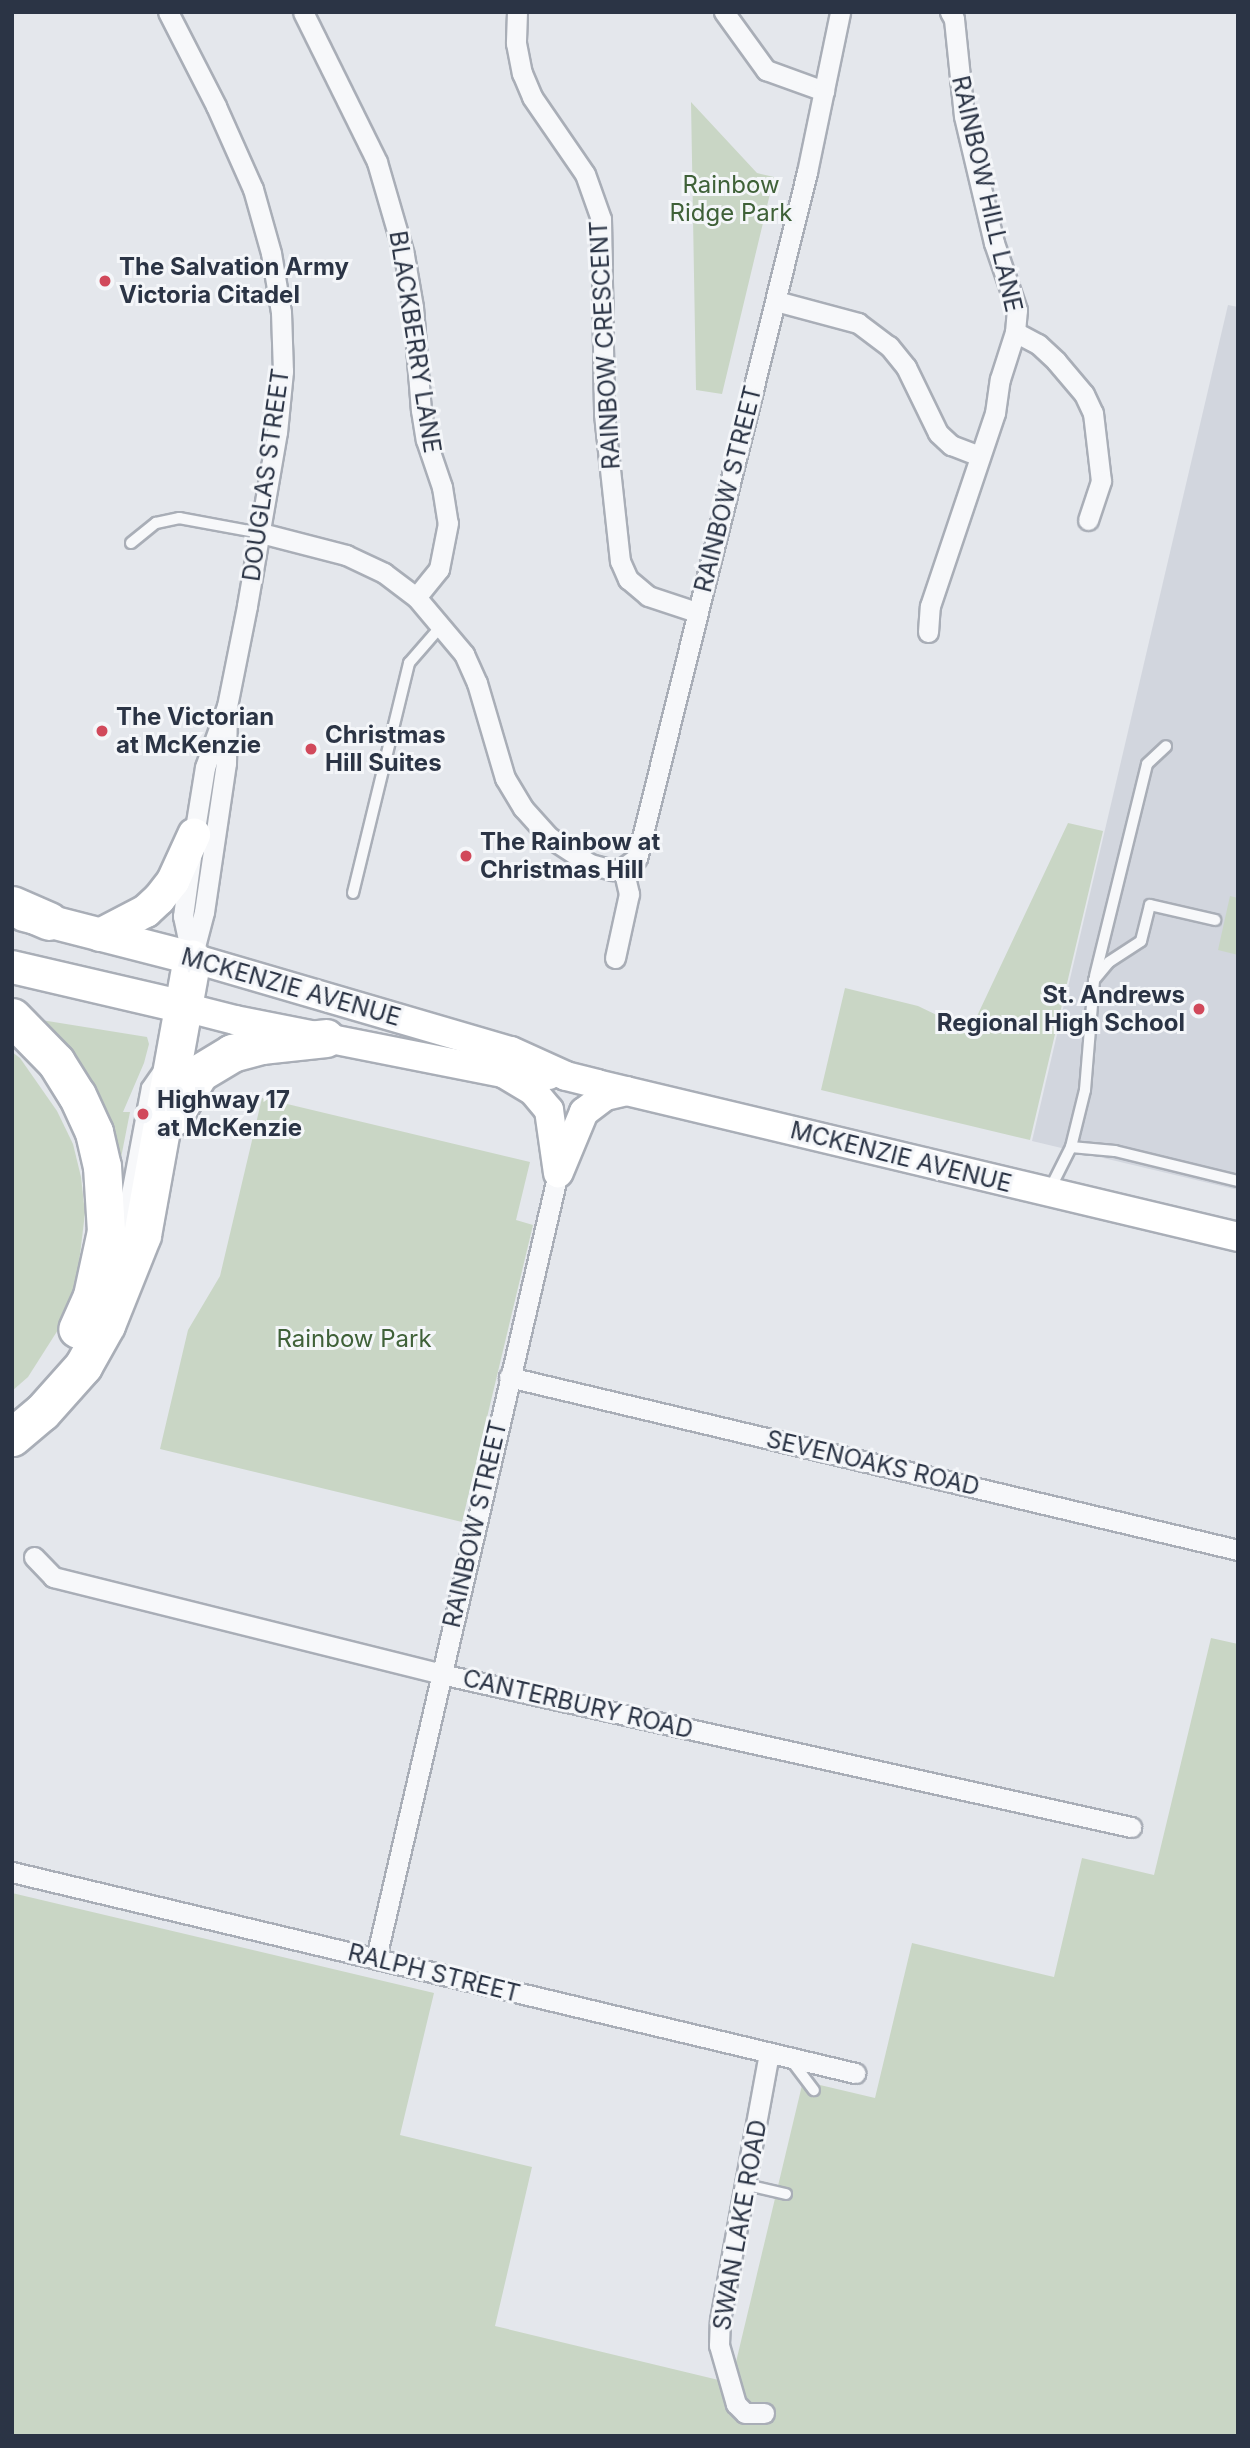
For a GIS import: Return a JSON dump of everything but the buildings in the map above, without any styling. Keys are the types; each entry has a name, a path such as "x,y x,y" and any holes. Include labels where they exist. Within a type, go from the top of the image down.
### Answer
{"highway":[{"path":"12,905 49,921"},
{"path":"12,1437 42,1412 83,1366 106,1325 142,1235 192,958"},
{"path":"12,1017 56,1062 77,1095 94,1132 106,1197 106,1231 101,1263 92,1296 77,1330 52,1368 12,1405"},
{"path":"160,1139 199,1073 232,1053 261,1045 326,1038"}],"main road":[{"path":"100,935 146,911 159,899 173,881 194,835"},
{"name":"MCKENZIE AVENUE","path":"12,912 192,958 511,1051 566,1076 1238,1237"},
{"name":"MCKENZIE AVENUE","path":"12,967 181,1024 326,1038 503,1073 566,1076"},
{"path":"503,1073 533,1091 550,1110 558,1173"},
{"path":"558,1173 584,1112 605,1096 625,1091"}],"street":[{"name":"DOUGLAS STREET","path":"168,12 216,106 253,190 271,253 281,312 283,370 277,432 261,533 227,706 205,767 194,835 183,916 192,958"},
{"name":"BLACKBERRY LANE","path":"303,12 377,162 404,255 413,307 421,410 426,440 442,487 448,523 439,569 416,597"},
{"name":"RAINBOW CRESCENT","path":"517,12 516,43 522,73 532,97 586,174 601,219 602,388 620,561 628,579 648,596 696,612"},
{"path":"724,12 766,70 824,91"},
{"name":"RAINBOW STREET","path":"623,868 638,858 696,612 776,301 840,12"},
{"name":"RAINBOW HILL LANE","path":"928,632 930,606 980,456 1015,332 1017,310 993,243 964,116 954,19 950,12"},
{"path":"776,301 858,324 890,346 906,367 938,433 951,445 980,456"},
{"path":"1015,332 1038,344 1056,360 1084,394 1093,413 1101,481 1098,497 1087,520"},
{"path":"261,533 346,555 384,573 416,597 442,625 464,654 477,683 505,778 523,808 549,837 590,864 613,870 623,868 629,894 615,958"},
{"name":"DOUGLAS STREET","path":"192,958 204,912 226,763 227,706"},
{"name":"RAINBOW STREET","path":"376,1958 558,1173"},
{"name":"SEVENOAKS ROAD","path":"509,1377 1238,1550"},
{"name":"CANTERBURY ROAD","path":"34,1557 53,1577 441,1674 1131,1827"},
{"name":"RALPH STREET","path":"12,1872 855,2073"},
{"name":"SWAN LAKE ROAD","path":"764,2413 745,2413 736,2404 719,2346 720,2319 747,2185 769,2054"}],"lane":[{"path":"131,543 146,528 167,519 200,521 261,533"},
{"path":"353,893 408,663 442,625"},
{"path":"1049,1193 1071,1147 1086,1090 1094,980 1147,764 1166,746"},
{"path":"1094,980 1109,962 1141,941 1150,905 1215,920"},
{"path":"132,1260 124,1210 147,1087 181,1024"},
{"path":"1071,1147 1115,1151 1238,1181"},
{"path":"790,2059 814,2090"},
{"path":"747,2185 786,2194"}],"shaded area":[{"path":"1228,305 1238,307 1238,1190 1032,1141"}],"green space":[{"name":"Rainbow Ridge Park","path":"691,102 757,173 774,177 722,394 696,390"},
{"path":"1068,823 1103,831 1030,1140 821,1090 845,988 918,1006 970,1031"},
{"path":"1230,896 1238,898 1238,955 1218,950"},
{"path":"35,1019 147,1037 149,1044 144,1063 123,1112 130,1112 119,1168"},
{"path":"12,1052 20,1058 57,1111 73,1144 81,1177 85,1213 76,1288 63,1322 28,1377 12,1391"},
{"name":"Rainbow Park","path":"262,1098 530,1162 516,1220 533,1225 462,1522 160,1449 188,1330 220,1276"},
{"path":"1211,1638 1238,1644 1238,2436 12,2436 12,1893 434,1993 400,2135 532,2167 495,2326 731,2383 803,2081 875,2098 912,1943 1054,1977 1082,1858 1154,1875"}],"place":[{"name":"The Salvation Army Victoria Citadel","path":"105,281"},
{"name":"The Victorian at McKenzie","path":"102,731"},
{"name":"Christmas Hill Suites","path":"311,749"},
{"name":"The Rainbow at Christmas Hill","path":"466,856"},
{"name":"St. Andrews Regional High School","path":"1199,1009"},
{"name":"Highway 17 at McKenzie","path":"143,1114"}]}
